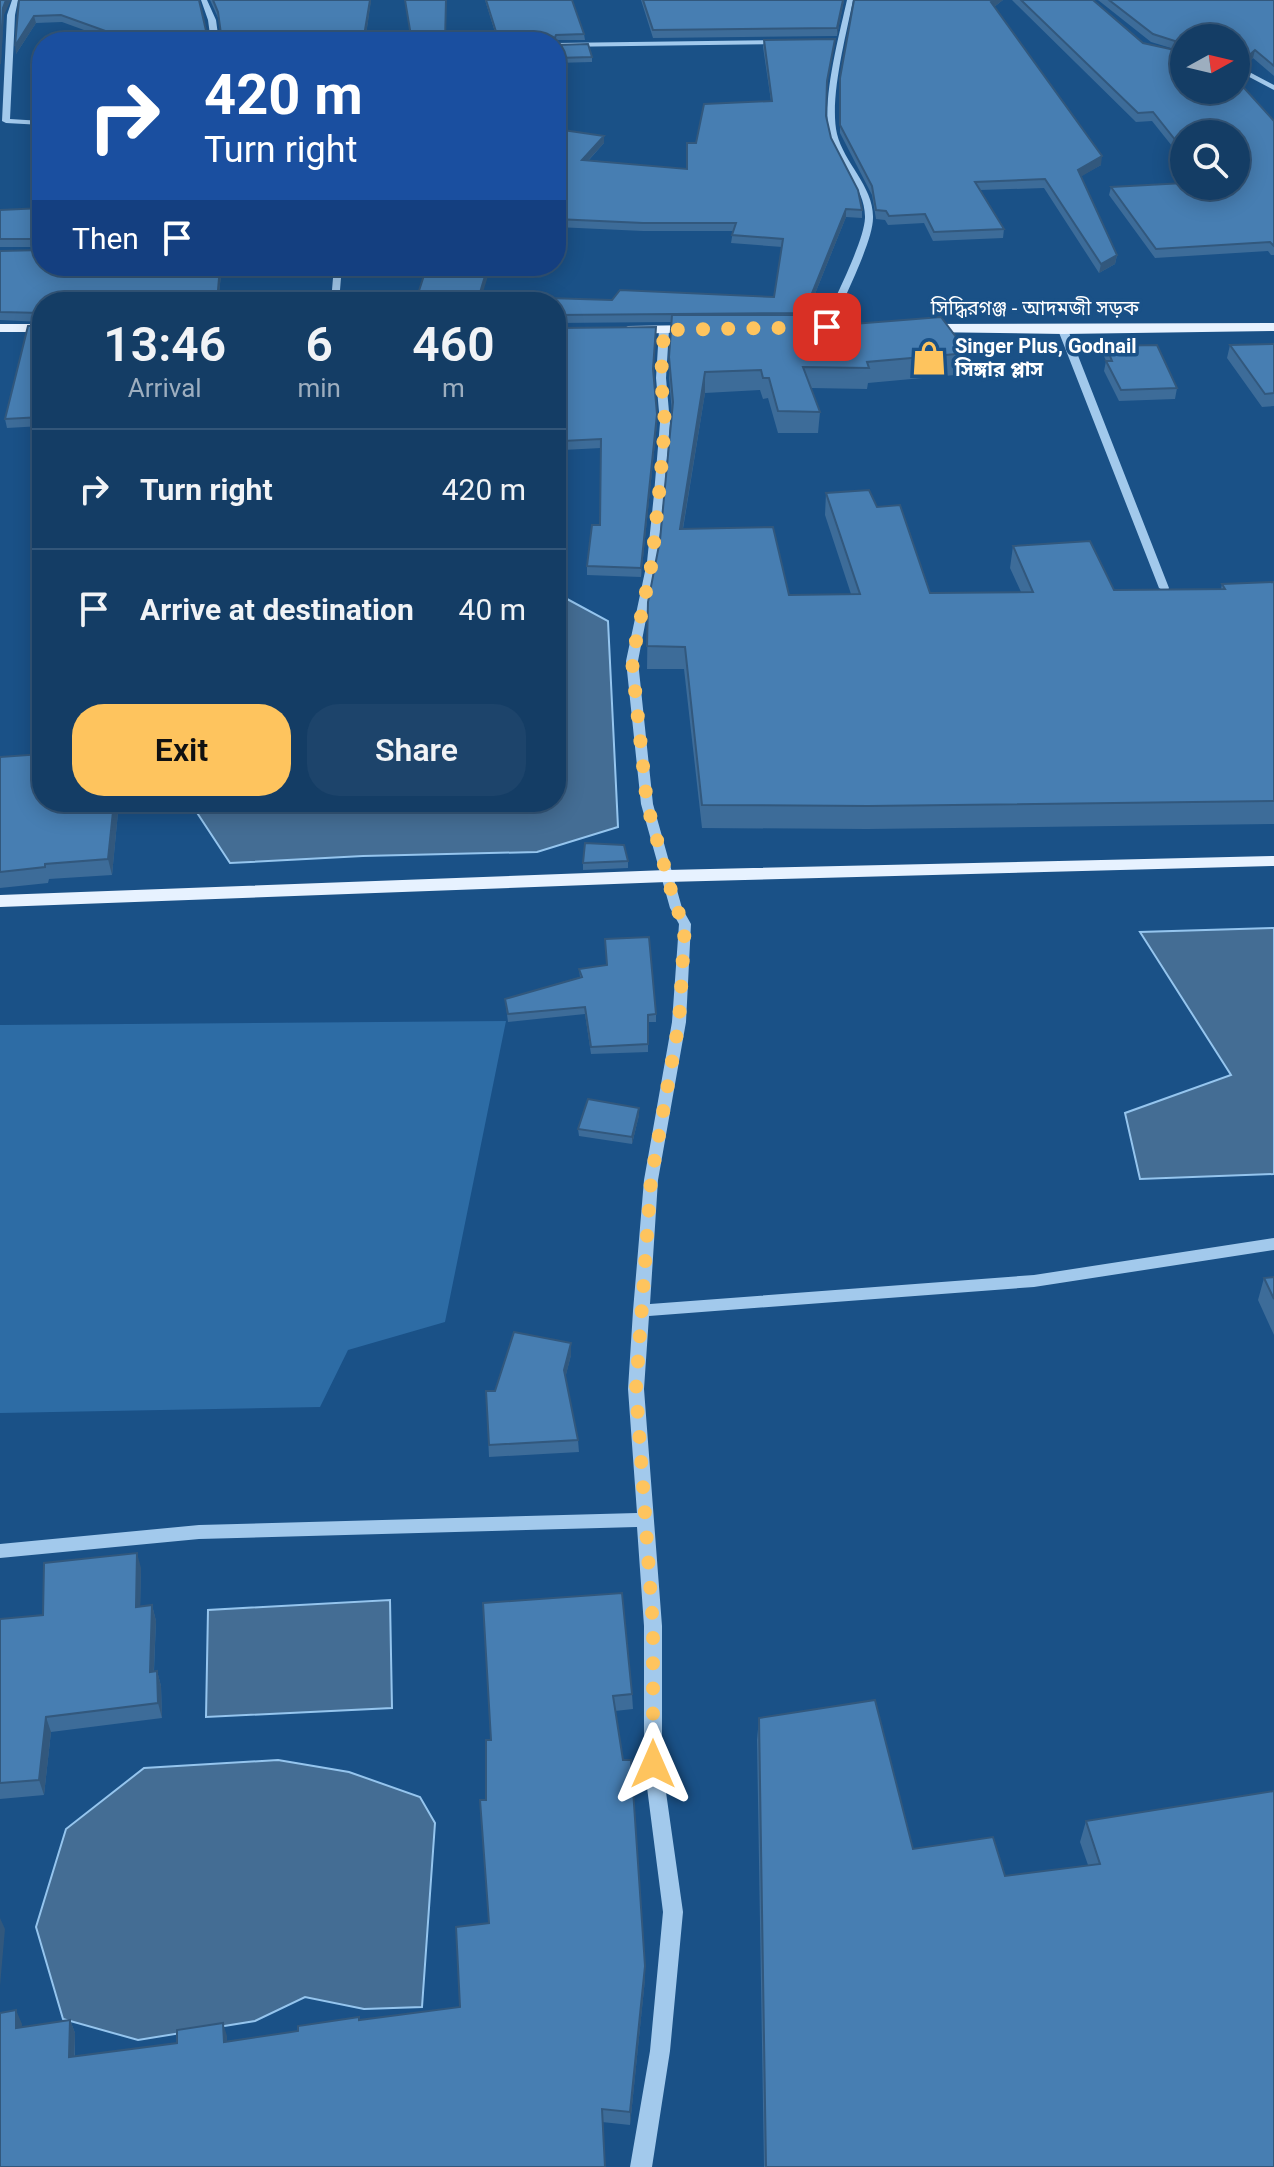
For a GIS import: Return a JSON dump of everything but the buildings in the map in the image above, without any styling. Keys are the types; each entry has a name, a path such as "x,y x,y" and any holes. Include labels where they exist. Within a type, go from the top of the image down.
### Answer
{"main road":[{"path":"813,327 843,327"},
{"name":"সিদ্ধিরগঞ্জ - আদমজী সড়ক","path":"906,328 1063,330 1274,327"},
{"path":"0,328 32,328"},
{"path":"618,330 709,329"},
{"path":"0,901 667,876 1274,861"}],"street":[{"path":"15,0 11,15 6,121 32,123"},
{"path":"204,0 214,32"},
{"path":"827,327 869,219 862,193 841,155 832,130 850,0"},
{"path":"566,45 796,41"},
{"path":"827,41 842,41"},
{"path":"1250,75 1274,88"},
{"path":"641,2167 660,2051 673,1912 653,1764 653,1626 636,1389 651,1180 679,1022 685,924 676,908 647,804 632,661 652,562 659,494 665,423 661,378 664,330"},
{"path":"1063,330 1164,588"},
{"path":"641,1311 1034,1281 1274,1244"},
{"path":"0,1551 199,1532 645,1520"}],"shaded area":[{"path":"566,598 608,621 618,827 537,852 230,863 197,812 566,812"},
{"path":"1274,928 1274,1174 1140,1179 1125,1113 1231,1075 1140,932"},
{"path":"506,1021 445,1322 348,1350 320,1407 0,1413 0,1025"},
{"path":"390,1600 392,1708 206,1717 208,1610"},
{"path":"278,1760 349,1772 420,1797 435,1823 422,2007 364,2009 305,1997 255,2021 138,2040 63,2019 36,1927 66,1829 144,1768"}],"place":[{"name":"Singer Plus, Godnail সিঙ্গার প্লাস","path":"929,358"}],"route":[{"path":"653,1764 653,1626 636,1389 651,1180 679,1022 685,924 676,908 647,804 632,661 652,562 659,494 665,423 661,350 664,330 827,327"}]}
